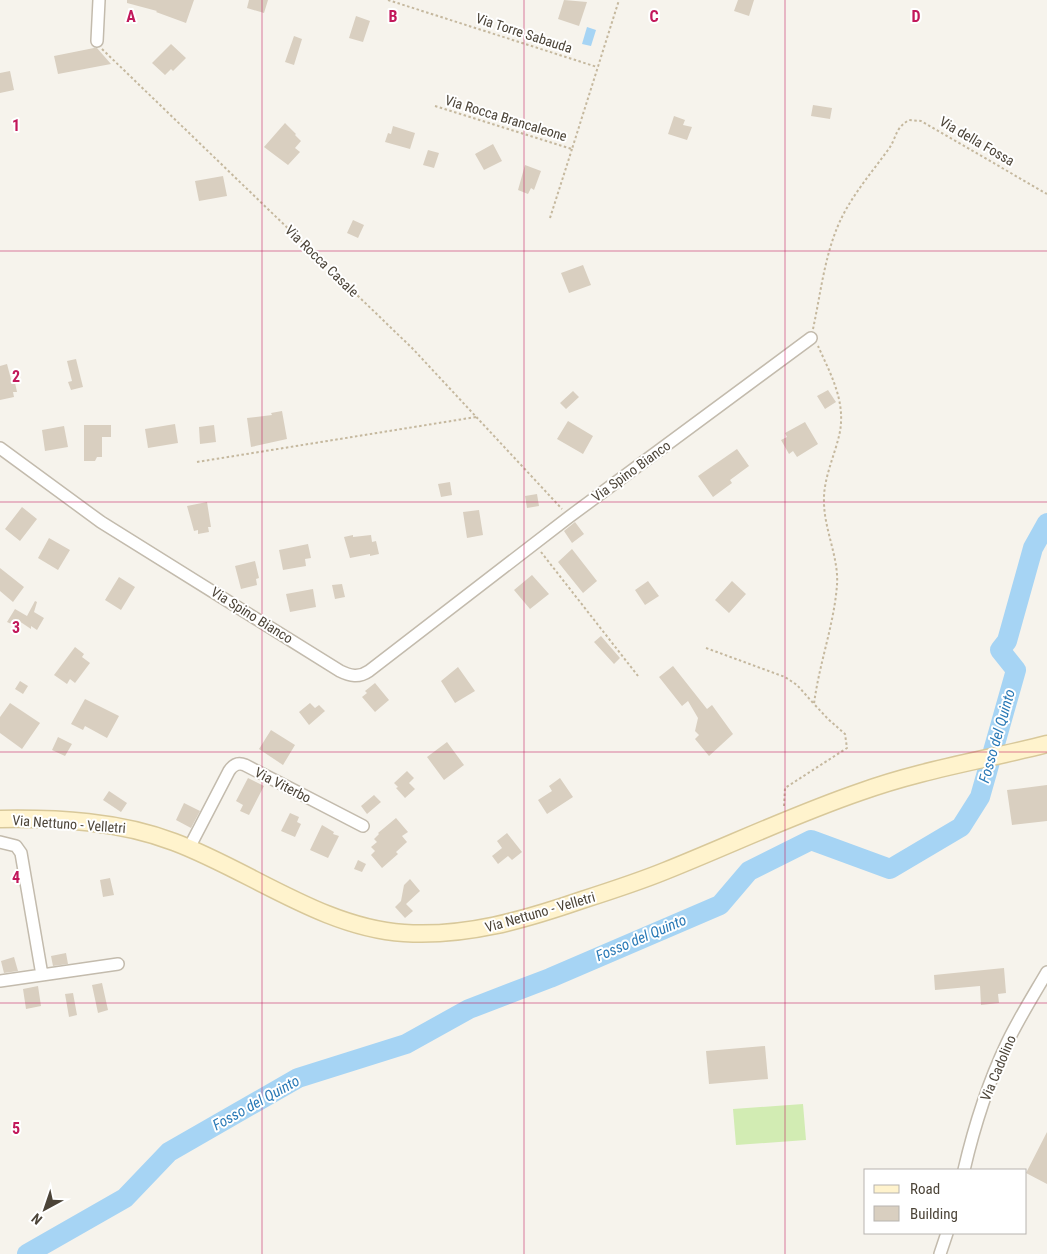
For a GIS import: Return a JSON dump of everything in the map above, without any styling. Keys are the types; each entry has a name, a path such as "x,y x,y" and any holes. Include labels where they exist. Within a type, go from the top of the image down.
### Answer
{"main road":[{"name":"Via Nettuno - Velletri","path":"0,819 55,820 113,825 151,834 189,848 320,911 354,924 397,932 438,934 486,928 551,911 664,871 783,821 881,784 1047,744"}],"street":[{"path":"97,41 99,0"},
{"name":"Via Spino Bianco","path":"0,448 101,522 340,670 352,675 363,674 569,517 811,338"},
{"name":"Via Viterbo","path":"189,848 229,771 239,763 362,826"},
{"path":"0,842 16,846 21,853 42,975"},
{"path":"0,981 118,964"},
{"name":"Via Cadolino","path":"964,1169 976,1125 996,1068 1012,1034 1047,972"},
{"path":"940,1254 946,1234"}],"path":[{"name":"Via Torre Sabauda","path":"388,0 597,67"},
{"name":"Via Rocca Brancaleone","path":"550,218 619,0"},
{"name":"Via Rocca Casale","path":"97,41 108,56 396,332 569,517"},
{"name":"Via Rocca Brancaleone","path":"435,106 572,149"},
{"name":"Via della Fossa","path":"811,338 828,256 838,226 851,200 892,145 897,131 902,124 909,120 921,121 1047,194"},
{"path":"811,338 818,345 837,389 842,412 840,433 828,475 824,502 837,583 827,646 814,704"},
{"path":"197,462 476,417"},
{"path":"534,544 638,676"},
{"path":"706,648 785,677 797,685 828,719 845,734 848,748 785,788 783,821"}],"green space":[{"path":"803,1104 806,1140 736,1145 733,1109"}],"water":[{"path":"587,27 596,30 591,46 582,44"}],"building":[{"path":"127,0 194,0 186,23 157,11 127,3"},
{"path":"249,0 268,0 264,13 247,8"},
{"path":"564,0 587,2 579,26 558,19"},
{"path":"738,0 754,0 749,16 734,11"},
{"path":"356,16 370,21 363,42 349,38"},
{"path":"294,36 302,39 294,65 285,62"},
{"path":"171,44 186,58 173,71 171,69 165,75 152,63"},
{"path":"97,48 111,64 58,74 54,56"},
{"path":"10,71 14,90 0,93 0,73"},
{"path":"813,105 832,108 830,119 811,116"},
{"path":"674,116 685,120 683,125 692,127 687,140 668,134"},
{"path":"285,123 301,141 295,148 300,152 288,165 264,147"},
{"path":"393,126 415,133 410,149 385,142 388,133 391,134"},
{"path":"493,144 502,161 484,170 475,154"},
{"path":"428,150 439,153 434,168 423,165"},
{"path":"525,165 541,171 534,190 531,188 528,194 518,190"},
{"path":"223,176 227,196 199,201 195,181"},
{"path":"353,220 364,225 358,238 347,233"},
{"path":"583,265 591,285 569,293 561,273"},
{"path":"76,359 83,387 71,390 68,382 72,381 67,361"},
{"path":"7,364 11,379 14,378 17,392 13,392 14,397 0,400 0,366"},
{"path":"828,390 836,402 825,409 817,396"},
{"path":"573,391 579,397 566,409 560,403"},
{"path":"282,411 287,439 251,447 247,418 272,415 271,413"},
{"path":"568,421 593,436 583,454 557,439"},
{"path":"805,422 818,444 797,457 793,451 789,454 781,440 787,437 785,433"},
{"path":"175,424 178,443 148,448 145,429"},
{"path":"84,425 111,425 111,437 102,437 102,457 97,457 95,461 84,461"},
{"path":"214,425 216,442 200,444 199,427"},
{"path":"64,426 68,447 45,451 42,430"},
{"path":"737,449 749,466 730,480 732,483 713,497 698,476"},
{"path":"450,482 452,495 441,497 438,484"},
{"path":"537,494 539,506 527,508 525,496"},
{"path":"207,502 211,527 208,527 209,532 198,534 198,530 194,531 187,506"},
{"path":"22,507 37,519 20,541 5,529"},
{"path":"479,510 483,535 467,538 463,512"},
{"path":"575,522 584,534 572,543 564,531"},
{"path":"353,535 353,537 371,535 372,542 376,541 379,554 350,558 344,537"},
{"path":"49,538 70,550 58,570 38,558"},
{"path":"308,544 311,558 305,559 306,566 283,570 279,550"},
{"path":"572,549 597,581 583,593 558,562"},
{"path":"255,561 259,578 256,579 257,585 241,589 235,566"},
{"path":"0,568 24,587 13,602 0,591"},
{"path":"532,575 549,594 530,609 514,590"},
{"path":"119,577 135,587 121,610 105,600"},
{"path":"648,581 659,596 645,605 635,590"},
{"path":"732,581 746,594 729,613 715,600"},
{"path":"342,584 345,597 335,599 332,585"},
{"path":"313,589 316,607 290,612 286,594"},
{"path":"35,601 37,602 34,612 44,618 37,630 31,626 31,629 19,621 16,626 7,622 15,609 27,616"},
{"path":"601,636 620,658 614,664 594,642"},
{"path":"75,647 84,654 82,657 90,663 75,683 70,679 67,684 54,675"},
{"path":"673,666 707,709 712,705 733,734 709,756 695,739 699,735 695,731 698,718 688,701 682,706 659,677"},
{"path":"458,667 475,691 455,703 441,681"},
{"path":"20,681 28,686 23,694 15,689"},
{"path":"375,683 389,700 375,712 362,697 367,693 365,691"},
{"path":"85,699 119,716 107,738 85,726 83,730 71,724"},
{"path":"10,703 40,723 22,749 0,733 0,717"},
{"path":"310,703 315,708 319,705 325,711 309,725 299,712"},
{"path":"271,730 295,745 283,765 259,749"},
{"path":"58,737 72,744 65,756 52,750"},
{"path":"447,742 464,765 444,780 427,757"},
{"path":"407,771 414,778 409,783 415,789 405,798 394,783"},
{"path":"248,778 264,786 249,815 240,811 243,805 236,801"},
{"path":"560,778 573,797 547,814 538,800 552,791 549,786"},
{"path":"1047,785 1047,821 1012,825 1007,790"},
{"path":"109,791 127,803 121,812 103,800"},
{"path":"374,795 381,802 367,814 361,806"},
{"path":"184,803 200,811 191,828 176,820"},
{"path":"290,813 299,817 297,822 301,824 295,837 281,831"},
{"path":"396,818 408,832 402,836 407,842 396,852 398,854 382,868 371,855 375,851 371,847 377,842 374,839 378,833"},
{"path":"322,825 334,832 333,834 339,836 328,858 310,850"},
{"path":"507,833 522,852 512,860 508,856 498,864 492,856 502,848 497,841"},
{"path":"358,860 366,864 362,872 354,869"},
{"path":"110,878 114,895 103,897 100,880"},
{"path":"410,879 420,891 406,904 413,911 405,918 395,907 401,901 404,885"},
{"path":"66,953 68,964 53,966 51,956"},
{"path":"14,957 18,971 4,973 1,961"},
{"path":"1004,968 1006,993 998,994 999,1003 981,1005 980,986 935,990 934,975"},
{"path":"102,983 108,1010 98,1013 92,985"},
{"path":"38,986 41,1006 26,1009 23,989"},
{"path":"73,993 77,1015 69,1017 65,994"},
{"path":"765,1046 768,1079 709,1084 706,1051"},
{"path":"1047,1132 1047,1184 1027,1174"}],"waterway":[{"name":"Fosso del Quinto","path":"27,1254 125,1198 169,1152 298,1078 406,1044 469,1009 550,978 720,905 749,871 811,840 890,869 961,827 980,797 1016,670 1000,650 1007,641 1033,548 1047,523"}]}
